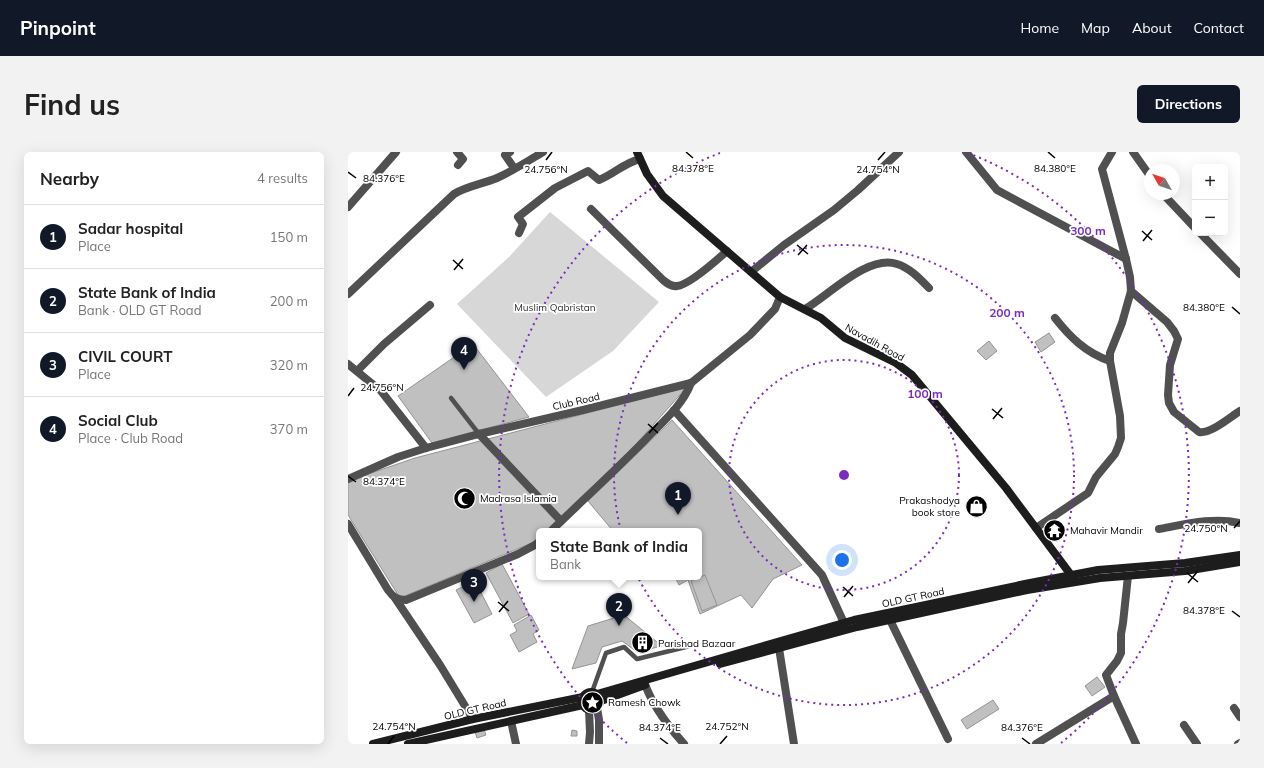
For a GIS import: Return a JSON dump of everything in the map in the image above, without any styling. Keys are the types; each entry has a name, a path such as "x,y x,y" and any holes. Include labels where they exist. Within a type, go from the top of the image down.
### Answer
{"main road":[{"name":"Navadih Road","path":"638,156 647,174 663,196 780,298 821,318 845,338 896,363 912,375 1006,488 1072,579"},
{"name":"OLD GT Road","path":"645,683 857,627 1027,590 1072,579 1098,570 1185,564 1240,555"},
{"name":"OLD GT Road","path":"597,699 844,623 1017,585 1072,579 1185,571 1240,562"},
{"path":"587,693 597,699 592,710 585,704 587,693"},
{"name":"OLD GT Road","path":"372,744 474,719 585,704"},
{"name":"OLD GT Road","path":"408,744 585,704"}],"street":[{"path":"348,207 396,152"},
{"path":"457,152 463,158 458,165"},
{"path":"510,152 505,155 514,168"},
{"path":"348,294 454,194 462,189 498,177 543,152"},
{"path":"751,272 784,245 834,210 899,152"},
{"path":"966,152 997,190 1126,259"},
{"path":"1036,528 1088,493 1096,477 1115,454 1121,438 1120,416 1110,362 1110,352 1122,323 1131,291 1130,276 1126,259 1102,169 1112,152"},
{"path":"1133,152 1144,168"},
{"path":"520,233 523,224 518,217 555,188 588,171 599,180 609,176 638,156"},
{"path":"1169,200 1192,225"},
{"path":"591,209 669,285 684,285 727,251"},
{"path":"1203,236 1240,274"},
{"path":"805,309 814,304 845,280 874,265 887,263 897,264 919,278 929,288"},
{"path":"1131,291 1167,322 1178,339 1170,365 1168,395 1169,403 1174,412 1199,432 1204,433 1210,431 1240,411"},
{"name":"Club Road","path":"349,476 426,448 691,383 750,335 775,309 780,298"},
{"path":"357,371 384,344 430,305"},
{"path":"1055,318 1077,343 1091,353 1110,362"},
{"path":"348,364 381,391 426,448"},
{"path":"553,528 632,454 674,410 689,389 691,383"},
{"path":"674,410 822,575 844,623"},
{"path":"479,434 561,521"},
{"path":"1160,529 1195,522 1240,523"},
{"path":"348,524 388,590 440,665 474,719"},
{"path":"395,598 406,600 518,554 536,545"},
{"path":"1128,576 1121,634 1121,653 1117,661 1106,675 1136,744"},
{"path":"890,620 948,739"},
{"path":"778,648 794,744"},
{"path":"645,683 652,701 668,725 684,744"},
{"path":"1036,744 1114,696"},
{"path":"597,699 600,720 599,744"},
{"path":"585,704 590,732 589,744"},
{"path":"1234,708 1240,717"},
{"path":"511,721 516,744"},
{"path":"1184,725 1197,744"}],"lane":[{"path":"451,398 479,434"},
{"path":"597,699 606,653 624,647 637,659 694,645"}],"green space":[{"name":"Muslim Qabristan","path":"550,212 659,302 613,351 546,397 457,304 509,257"}],"building":[{"path":"1049,333 1055,342 1041,352 1035,342"},
{"path":"989,341 997,351 986,360 977,351"},
{"path":"473,344 529,417 432,443 398,396"},
{"name":"Madrasa Islamia","path":"687,387 629,452 549,528 536,528 536,540 534,542 400,598 348,515 348,481 415,458"},
{"path":"672,420 802,565 773,579 752,608 741,595 700,614 688,580 702,580 702,528 610,528 588,501"},
{"path":"502,564 529,614 513,623 486,573"},
{"path":"705,575 717,605 702,611 691,581 702,580 702,576"},
{"path":"676,580 688,580 679,585"},
{"path":"475,581 492,614 474,623 456,590"},
{"path":"531,615 539,630 533,634 537,642 519,652 510,635 517,631 514,625"},
{"name":"Parishad Bazaar","path":"624,615 662,646 637,652 622,641 602,647 596,663 572,669 588,626"},
{"path":"1097,677 1105,687 1092,696 1085,686"},
{"path":"993,700 999,709 967,729 961,720"},
{"path":"484,729 486,735 477,738 475,732"},
{"path":"572,730 577,731 577,736 571,736"}],"place":[{"name":"Social Club","path":"464,370"},
{"name":"Madrasa Islamia","path":"464,498"},
{"name":"Prakashodya book store","path":"976,506"},
{"name":"Sadar hospital","path":"678,515"},
{"name":"Mahavir Mandir","path":"1054,530"},
{"name":"CIVIL COURT","path":"474,602"},
{"name":"State Bank of India","path":"619,626"},
{"name":"Parishad Bazaar","path":"642,643"},
{"name":"Ramesh Chowk","path":"592,702"}]}
